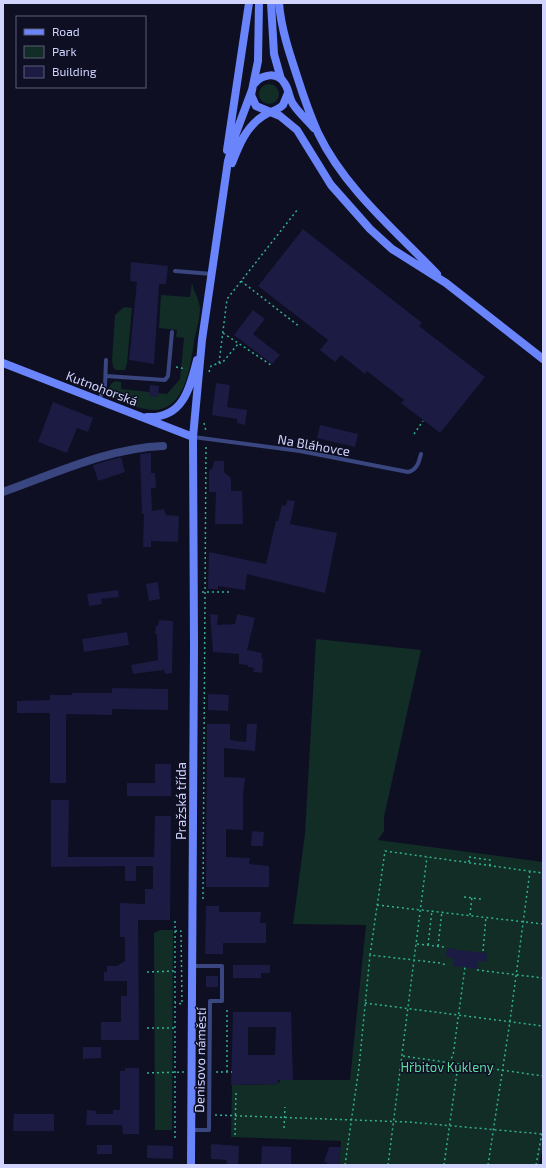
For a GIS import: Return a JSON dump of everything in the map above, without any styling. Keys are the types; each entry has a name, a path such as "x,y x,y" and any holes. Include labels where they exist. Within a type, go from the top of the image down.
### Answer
{"main road":[{"path":"226,179 228,138 249,3"},
{"path":"259,3 258,61 251,96 256,106 290,122 297,130 331,185 370,229 392,249 446,283 543,359"},
{"path":"271,3 274,54 281,79 287,88 293,104 318,133 330,153 366,201 446,283"},
{"path":"278,3 289,53 318,133"},
{"path":"136,415 148,417 160,416 172,411 181,402 192,381 202,340 226,179 236,133 253,87 263,76 275,76 281,79"},
{"path":"226,179 244,135 257,120 283,106 288,93"},
{"name":"Pražská třída","path":"191,1165 194,592 193,437 202,340"},
{"name":"Kutnohorská","path":"3,363 193,437"}],"street":[{"path":"3,492 104,457 138,448 163,446"}],"lane":[{"path":"175,271 212,274"},
{"path":"106,376 167,379 172,332"},
{"path":"99,400 106,376 106,360"},
{"name":"Na Bláhovce","path":"193,437 300,451 408,472 412,471 416,466 421,454"},
{"name":"Denisovo náměstí","path":"192,966 222,966 222,1001 210,1001 209,1130 192,1130"}],"path":[{"path":"219,364 227,299 298,209"},
{"path":"241,281 300,327"},
{"path":"223,333 271,365"},
{"path":"208,372 211,366 222,363 238,344"},
{"path":"169,366 190,369"},
{"path":"414,434 423,421"},
{"path":"203,899 206,438 204,422"},
{"path":"194,592 230,592"},
{"path":"345,1165 359,1067 370,955 385,851 543,873"},
{"path":"388,1165 428,857"},
{"path":"469,862 469,857 490,860 490,865"},
{"path":"488,1165 503,1071 530,871"},
{"path":"464,897 481,899"},
{"path":"470,915 472,898"},
{"path":"377,905 421,908 543,924"},
{"path":"428,945 432,910"},
{"path":"438,946 442,911"},
{"path":"483,951 486,917"},
{"path":"175,921 175,1139"},
{"path":"175,931 181,931 182,984 182,1004 175,1004"},
{"path":"417,944 444,947"},
{"path":"370,955 440,962 446,965"},
{"path":"175,956 181,956"},
{"path":"448,1062 453,1056 465,967"},
{"path":"476,970 543,978"},
{"path":"147,972 175,971"},
{"path":"175,984 182,984"},
{"path":"365,1003 543,1026"},
{"path":"227,1009 227,1072"},
{"path":"147,1028 175,1028"},
{"path":"403,1056 543,1076"},
{"path":"444,1165 458,1065"},
{"path":"235,1135 236,1091"},
{"path":"284,1128 285,1107"},
{"path":"209,1116 285,1117 409,1122 542,1134"},
{"path":"536,1165 543,1128"}],"green space":[{"path":"269,84 276,87 279,94 276,101 269,104 262,101 259,94 262,87"},
{"path":"192,282 200,308 190,365 183,389 169,406 159,410 146,409 130,405 115,398 108,390 111,384 115,381 121,382 121,389 167,394 180,379 184,338 176,337 177,330 159,328 161,295 190,297"},
{"path":"124,307 132,308 127,364 125,370 116,370 113,367 112,360 115,315"},
{"name":"Hřbitov Kukleny","path":"316,639 421,650 384,817 384,831 378,840 543,862 543,1145 539,1165 339,1165 341,1141 231,1137 232,1085 278,1084 280,1080 350,1080 366,925 293,924 305,834"},
{"path":"160,930 173,930 172,1130 155,1130 154,933"}],"building":[{"path":"303,229 422,323 419,326 485,377 440,433 401,403 404,400 367,371 365,374 341,355 335,362 320,350 328,340 258,286"},
{"path":"131,262 168,266 166,284 159,284 154,364 129,360 137,282 130,281"},
{"path":"253,310 265,319 253,334 280,355 272,364 234,335"},
{"path":"216,383 230,385 227,407 247,410 245,425 237,423 237,419 212,415"},
{"path":"150,385 159,386 158,397 149,396"},
{"path":"53,402 93,418 88,432 77,428 67,453 38,442"},
{"path":"320,425 358,434 355,447 317,438"},
{"path":"151,453 151,473 155,473 156,488 151,488 152,511 164,509 166,515 179,516 178,542 151,541 151,547 143,547 144,514 142,514 140,454"},
{"path":"121,457 125,472 98,481 93,465"},
{"path":"214,461 224,461 224,472 231,478 231,491 242,491 243,524 215,524 216,492 209,492 209,471 213,467"},
{"path":"287,500 295,501 290,524 337,533 325,593 247,574 245,590 218,586 218,589 208,589 209,552 266,564 276,521 278,521 282,505 286,506"},
{"path":"158,582 160,599 149,601 146,584"},
{"path":"118,590 119,597 101,599 102,604 89,606 87,594"},
{"path":"210,614 218,615 217,625 235,624 237,614 255,618 247,650 262,653 262,673 253,672 254,668 248,667 248,665 239,664 239,654 213,652"},
{"path":"159,620 173,621 172,673 165,674 164,670 133,674 131,665 158,660 157,634 155,634 156,626 158,626"},
{"path":"127,632 129,645 84,652 82,639"},
{"path":"112,688 168,689 168,710 112,709 112,715 66,714 66,783 50,783 50,713 17,713 17,701 50,700 50,695 72,695 72,693 112,693"},
{"path":"208,694 229,695 228,711 208,710"},
{"path":"207,724 230,724 230,740 246,742 247,724 257,724 255,751 224,748 224,777 245,778 243,794 243,830 226,829 226,857 250,858 249,864 269,866 269,887 206,887"},
{"path":"155,764 171,764 171,796 127,796 127,783 155,783"},
{"path":"51,800 69,800 68,857 154,857 155,816 171,816 170,920 138,920 139,1040 101,1040 101,1022 121,1022 121,996 127,996 127,981 104,981 104,972 107,972 107,966 117,966 125,961 125,937 120,937 120,903 145,904 145,889 153,889 153,866 136,866 136,881 125,881 125,866 51,867"},
{"path":"252,831 264,832 263,846 251,846"},
{"path":"206,906 219,906 219,912 261,912 260,923 266,923 266,943 223,943 223,954 205,954"},
{"path":"447,948 487,953 486,962 478,961 478,969 453,966 454,958 446,957"},
{"path":"233,965 270,965 270,973 261,973 261,978 233,978"},
{"path":"206,976 218,976 218,987 206,987"},
{"path":"233,1012 291,1012 293,1080 278,1080 278,1084 231,1085","holes":["248,1027 276,1027 275,1055 248,1055"]},
{"path":"83,1047 101,1047 101,1058 83,1059"},
{"path":"125,1068 139,1068 139,1134 123,1134 122,1125 86,1125 87,1110 97,1111 96,1114 113,1114 113,1110 120,1110 120,1071 125,1071"},
{"path":"14,1114 54,1114 54,1131 13,1131"},
{"path":"211,1144 239,1146 238,1165 226,1165 227,1160 211,1159"},
{"path":"97,1145 112,1145 112,1154 97,1154"},
{"path":"147,1145 173,1146 173,1159 147,1158"},
{"path":"262,1146 291,1147 291,1165 261,1165"},
{"path":"329,1147 341,1147 339,1165 327,1165 327,1162 324,1162"}]}
